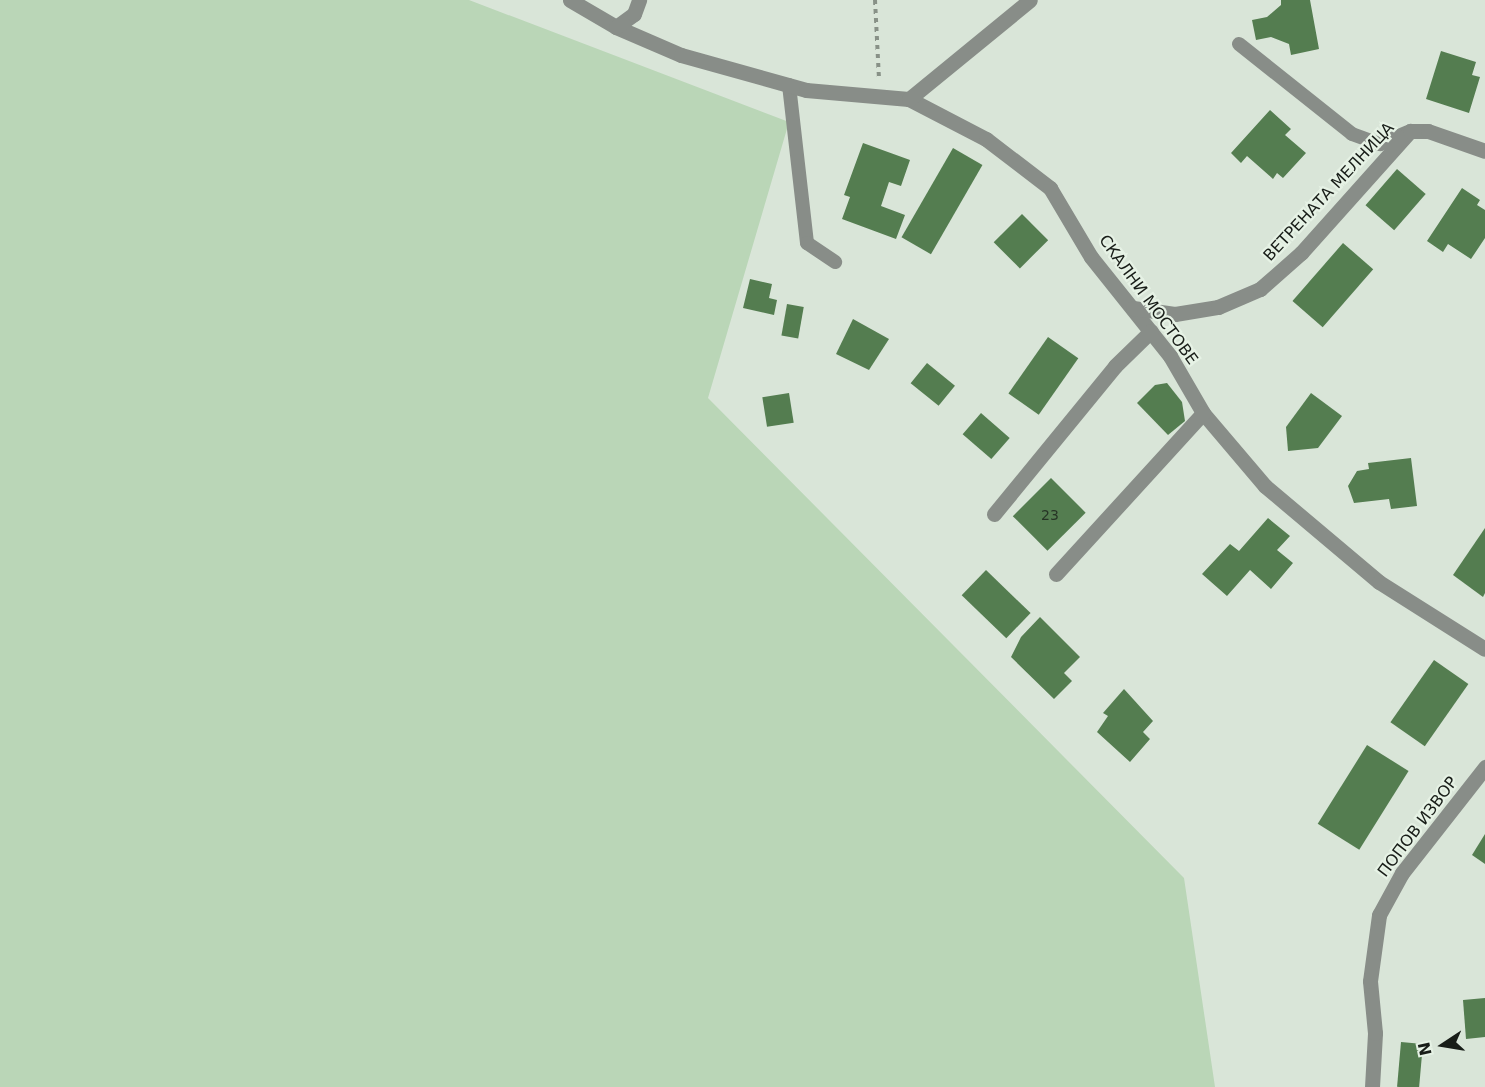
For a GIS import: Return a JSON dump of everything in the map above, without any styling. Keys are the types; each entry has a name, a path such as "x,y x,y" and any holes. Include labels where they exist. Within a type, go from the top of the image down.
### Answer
{"street":[{"name":"СКАЛНИ МОСТОВЕ","path":"570,0 616,27 681,55 789,85 909,99 986,139 1050,188 1090,257 1151,331 1203,413 1265,486 1362,567 1485,649"},
{"path":"616,27 634,14 639,0"},
{"path":"909,99 1030,0"},
{"name":"ВЕТРЕНАТА МЕЛНИЦА","path":"1132,308 1175,314 1218,307 1260,289 1301,253 1410,131 1428,131 1485,152"},
{"path":"994,514 1114,366 1151,331"},
{"path":"1056,574 1203,413"},
{"name":"ПОПОВ ИЗВОР","path":"1372,1087 1375,1033 1370,981 1379,915 1402,873 1485,767"}],"lane":[{"path":"1239,44 1352,134 1380,144 1410,131"},
{"path":"789,85 807,243 835,262"}],"path":[{"path":"875,0 879,96"}],"green space":[{"path":"0,0 469,0 789,122 708,398 1184,878 1215,1087 0,1087"}],"building":[{"path":"1281,0 1310,0 1319,49 1291,55 1289,44 1271,37 1256,40 1252,20 1267,17 1281,5"},
{"path":"1441,51 1476,62 1472,75 1480,77 1469,113 1426,99"},
{"path":"1270,110 1291,129 1285,135 1306,153 1283,178 1277,173 1273,179 1247,156 1241,163 1231,153"},
{"path":"863,143 910,160 901,186 889,182 881,206 905,215 896,239 842,219 850,197 844,195"},
{"path":"953,148 982,165 931,254 902,237"},
{"path":"1397,169 1426,194 1394,230 1366,205"},
{"path":"1462,188 1480,200 1477,205 1485,210 1485,238 1471,259 1448,244 1443,252 1427,241"},
{"path":"1022,214 1048,240 1020,268 994,242"},
{"path":"1343,243 1373,269 1323,327 1292,301"},
{"path":"750,279 772,284 769,298 777,300 774,315 743,308"},
{"path":"787,304 804,307 798,338 781,336"},
{"path":"853,319 889,339 869,370 836,354"},
{"path":"1048,337 1078,358 1039,415 1008,394"},
{"path":"927,363 955,386 939,406 911,383"},
{"path":"1167,383 1182,402 1185,421 1168,435 1137,403 1155,385"},
{"path":"789,393 794,423 767,427 762,397"},
{"path":"1311,393 1342,416 1318,448 1288,451 1286,427"},
{"path":"981,413 1010,438 991,459 963,434"},
{"path":"1411,458 1417,506 1391,509 1389,499 1354,503 1348,486 1357,471 1369,469 1368,463"},
{"path":"1051,478 1086,513 1047,551 1013,516"},
{"path":"1268,518 1290,536 1277,550 1293,563 1271,589 1250,570 1227,596 1202,574 1230,544 1239,551"},
{"path":"1485,528 1485,593 1483,597 1453,575"},
{"path":"986,570 1031,613 1006,638 962,595"},
{"path":"1040,617 1080,657 1064,673 1072,681 1054,699 1011,657 1021,637"},
{"path":"1434,660 1468,684 1425,746 1390,722"},
{"path":"1124,689 1153,721 1143,732 1150,739 1130,762 1097,732 1108,716 1103,713"},
{"path":"1367,745 1409,771 1359,850 1318,824"},
{"path":"1485,834 1485,864 1472,855"},
{"path":"1485,998 1485,1037 1466,1039 1463,1000"},
{"path":"1401,1042 1423,1044 1419,1087 1397,1087"}]}
